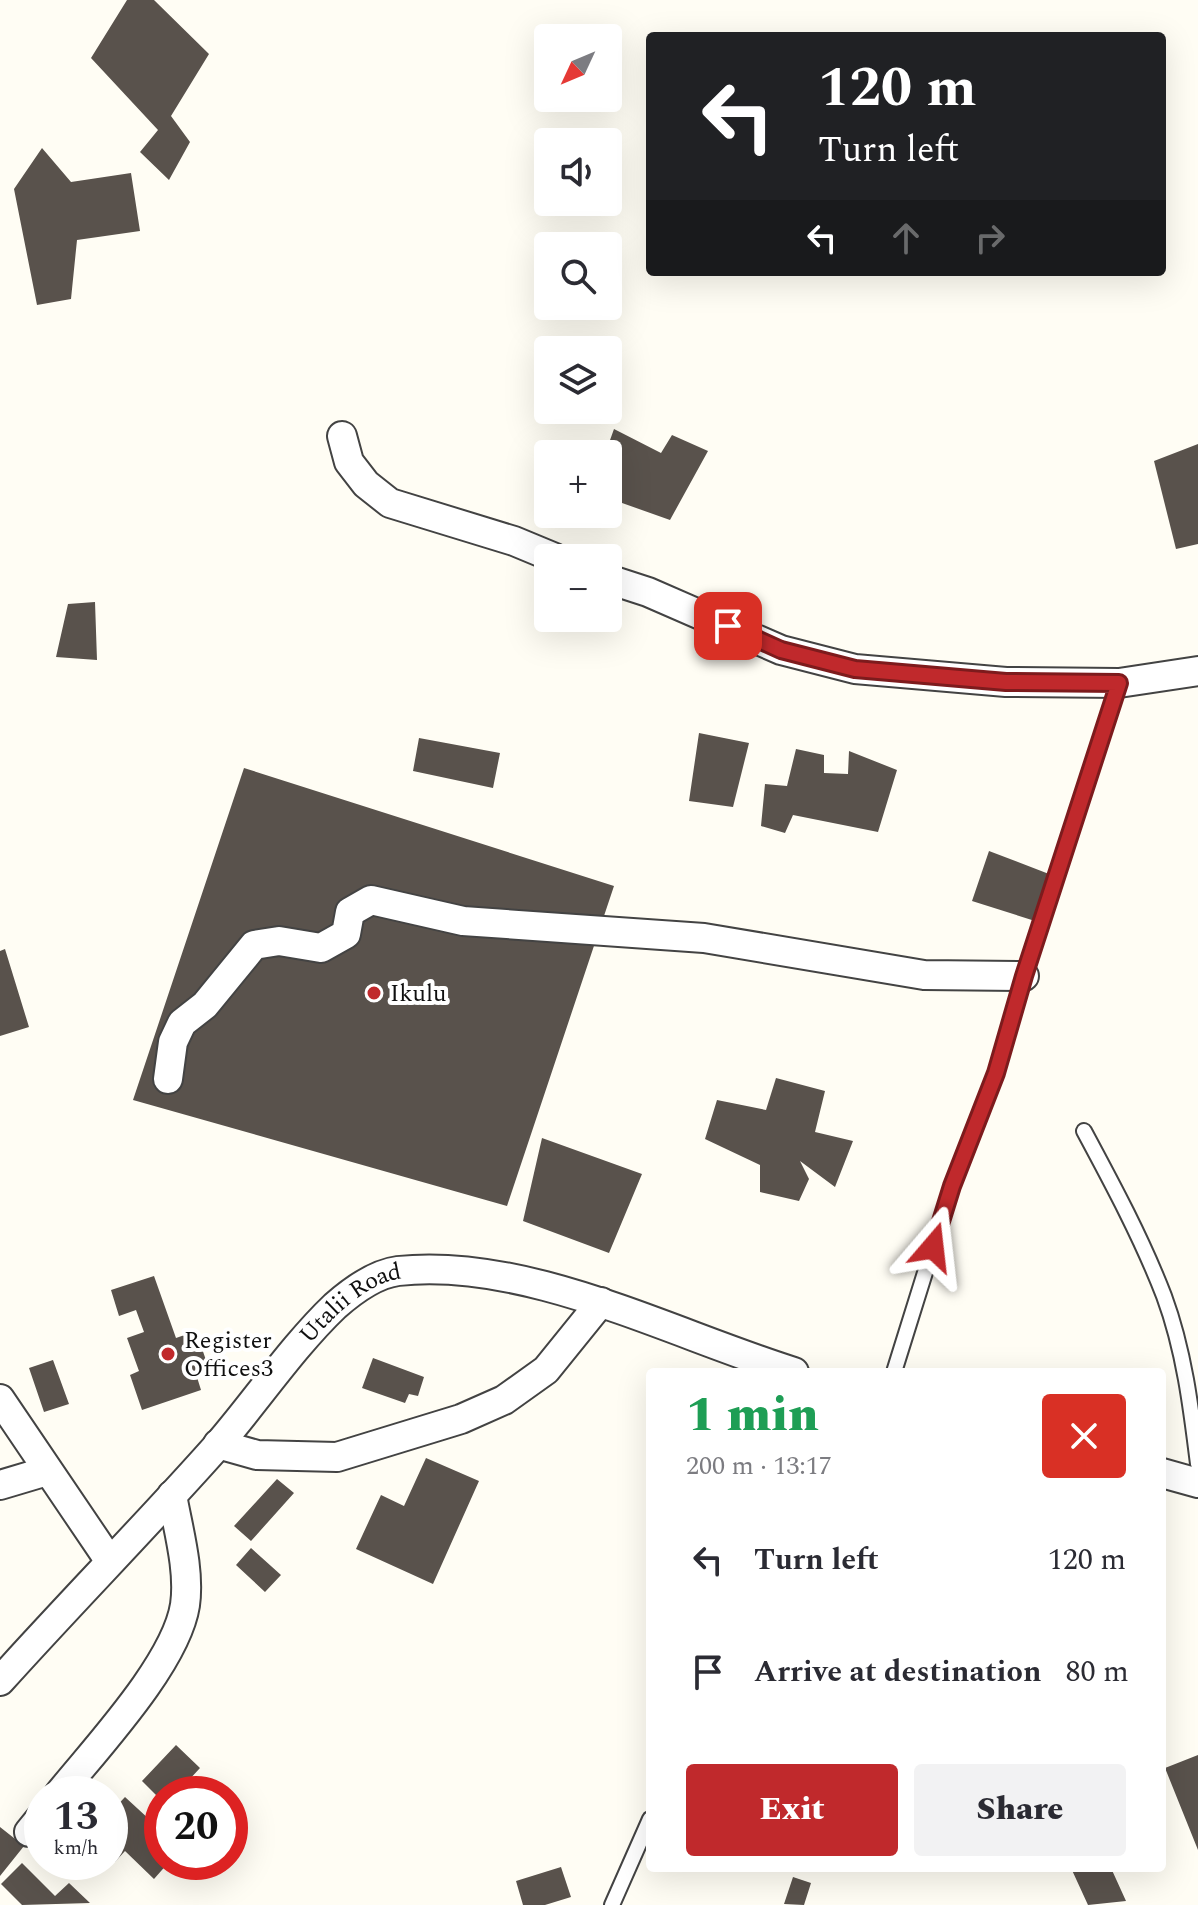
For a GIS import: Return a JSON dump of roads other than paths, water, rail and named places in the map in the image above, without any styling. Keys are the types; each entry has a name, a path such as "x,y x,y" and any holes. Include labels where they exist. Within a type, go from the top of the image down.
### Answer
{"street":[{"path":"342,436 349,462 366,484 390,503 534,549"},
{"path":"622,584 781,650 855,669 1006,682 1119,683 1198,671"},
{"path":"168,1079 173,1042 182,1023 205,1005 254,945 279,941 321,948 346,934 350,912 371,900 463,921 704,938 924,975 1024,976"},
{"name":"Utalii Road","path":"0,1681 218,1444 335,1307 369,1281 396,1271 482,1273 601,1302 728,1352 781,1368"},
{"path":"218,1444 257,1455 337,1457 461,1419 504,1400 546,1370 601,1302"},
{"path":"0,1399 109,1560"},
{"path":"0,1485 47,1471"},
{"path":"1166,1474 1198,1483"},
{"path":"73,1776 154,1673 179,1629 186,1603 172,1495"}],"lane":[{"path":"895,1368 952,1186 996,1073 1024,976 1119,683"},
{"path":"1084,1131 1126,1209 1164,1296 1189,1392 1198,1464"},
{"path":"612,1905 646,1828"}],"place":[{"name":"Ikulu","path":"374,993"},
{"name":"Register Offices3","path":"168,1354"}]}
